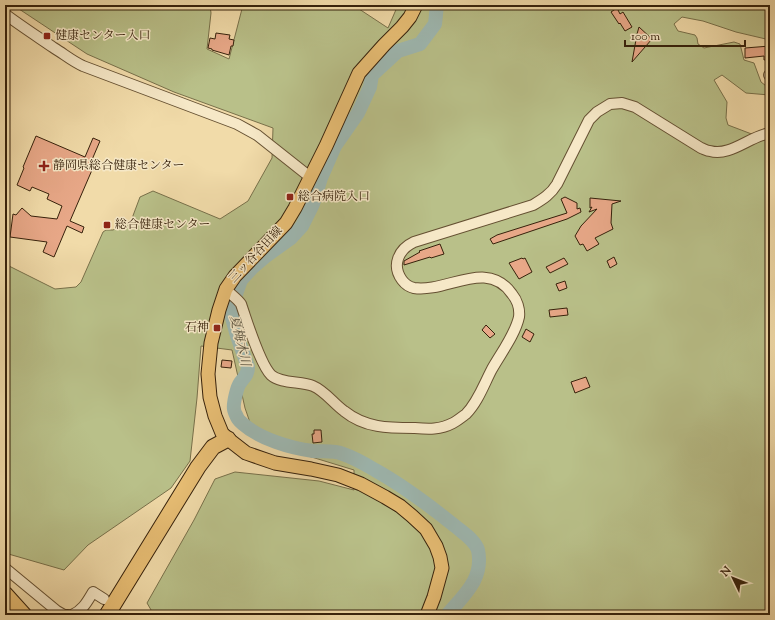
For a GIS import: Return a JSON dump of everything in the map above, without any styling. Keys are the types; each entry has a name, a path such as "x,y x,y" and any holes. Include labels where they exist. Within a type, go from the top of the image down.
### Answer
{"highway":[{"path":"107,615 198,467 213,448 228,439"},
{"path":"115,615 158,548 205,470 228,439"},
{"path":"5,594 24,615"}],"main road":[{"name":"三ッ谷谷田線","path":"416,5 410,17 402,27 359,73 330,139 286,223 235,276 227,290 219,310 211,343 208,374 210,397 215,416 222,433 246,453 275,463 338,475 361,484 385,497 412,516 426,529 440,557 442,568 427,615"}],"street":[{"path":"5,14 75,63 252,131 310,177"},
{"path":"227,290 241,303 264,365 272,376 282,380 311,385 322,391 352,417 366,423 382,427 440,428 454,423 466,414 478,398 492,369 515,330 519,316 518,305 514,295 508,288 498,281 485,277 472,278 428,288 410,287 404,283 397,272 397,259 403,249 414,242 533,205 543,199 552,192 557,184 588,120 610,104 622,103 635,107 701,148 710,152 724,152 761,135 770,133"},
{"path":"5,568 57,611 64,615 68,615"},
{"path":"72,615 78,613 83,608 93,592 104,599"}],"green space":[{"path":"13,5 210,5 211,13 207,49 229,59 243,5 353,5 388,28 398,5 770,5 770,40 736,32 703,21 682,17 674,24 678,31 695,35 698,44 704,48 734,42 740,44 744,60 754,63 761,82 770,89 769,95 746,93 722,75 714,80 727,102 726,118 728,125 770,141 770,615 154,615 147,603 194,520 215,479 235,472 319,481 354,490 354,470 256,440 245,408 232,350 201,346 190,461 171,488 88,545 64,570 5,553 5,264 55,289 76,287 81,282 103,232 106,230 113,230 131,221 140,197 153,191 220,219 248,201 272,158 273,128 174,92 87,54"}],"building":[{"path":"617,8 620,14 623,12 632,27 625,31 611,12"},
{"path":"639,27 652,39 632,62 637,34"},
{"path":"216,33 230,35 229,39 234,40 229,55 208,48 210,38 215,39"},
{"path":"770,46 770,59 764,60 764,56 745,58 745,48"},
{"path":"36,136 85,157 93,138 100,141 88,169 92,170 70,221 84,227 82,233 67,226 54,257 43,252 47,242 10,237 13,214 16,215 22,208 31,216 57,219 62,206 47,199 49,194 32,187 30,191 17,185"},
{"path":"565,197 577,203 577,209 580,208 581,212 567,219 493,244 490,239 497,235 567,213 561,199"},
{"path":"590,198 621,201 612,204 611,223 613,229 595,238 599,244 587,251 583,244 580,245 575,236 581,226 597,209 589,212 592,207 590,208"},
{"path":"440,244 444,254 404,265 404,261 420,252 419,251"},
{"path":"614,257 617,264 610,268 607,261"},
{"path":"525,258 532,272 519,279 509,263"},
{"path":"564,258 568,264 550,273 546,267"},
{"path":"565,281 567,288 559,291 556,284"},
{"path":"567,308 568,315 550,317 549,310"},
{"path":"486,325 495,334 490,338 482,330"},
{"path":"526,329 534,334 530,342 522,337"},
{"path":"222,360 232,361 231,368 221,367"},
{"path":"586,377 590,387 575,393 571,382"},
{"path":"314,430 321,430 322,442 313,443 312,434 314,434"}],"waterway":[{"name":"夏梅木川","path":"437,5 435,24 420,44 398,51 372,75 370,87 358,113 335,146 321,178 313,204 302,226 291,238 266,256 241,280 232,308 232,318 248,367 247,374 238,388 234,403 234,409 240,422 258,434 285,445 304,450 340,453 360,461 416,496 465,534 474,543 478,550 478,570 471,586 447,615"}],"place":[{"name":"健康センター入口","path":"47,36"},
{"name":"静岡県総合健康センター","path":"44,166"},
{"name":"総合病院入口","path":"290,197"},
{"name":"総合健康センター","path":"107,225"},
{"name":"石神","path":"217,328"}]}
